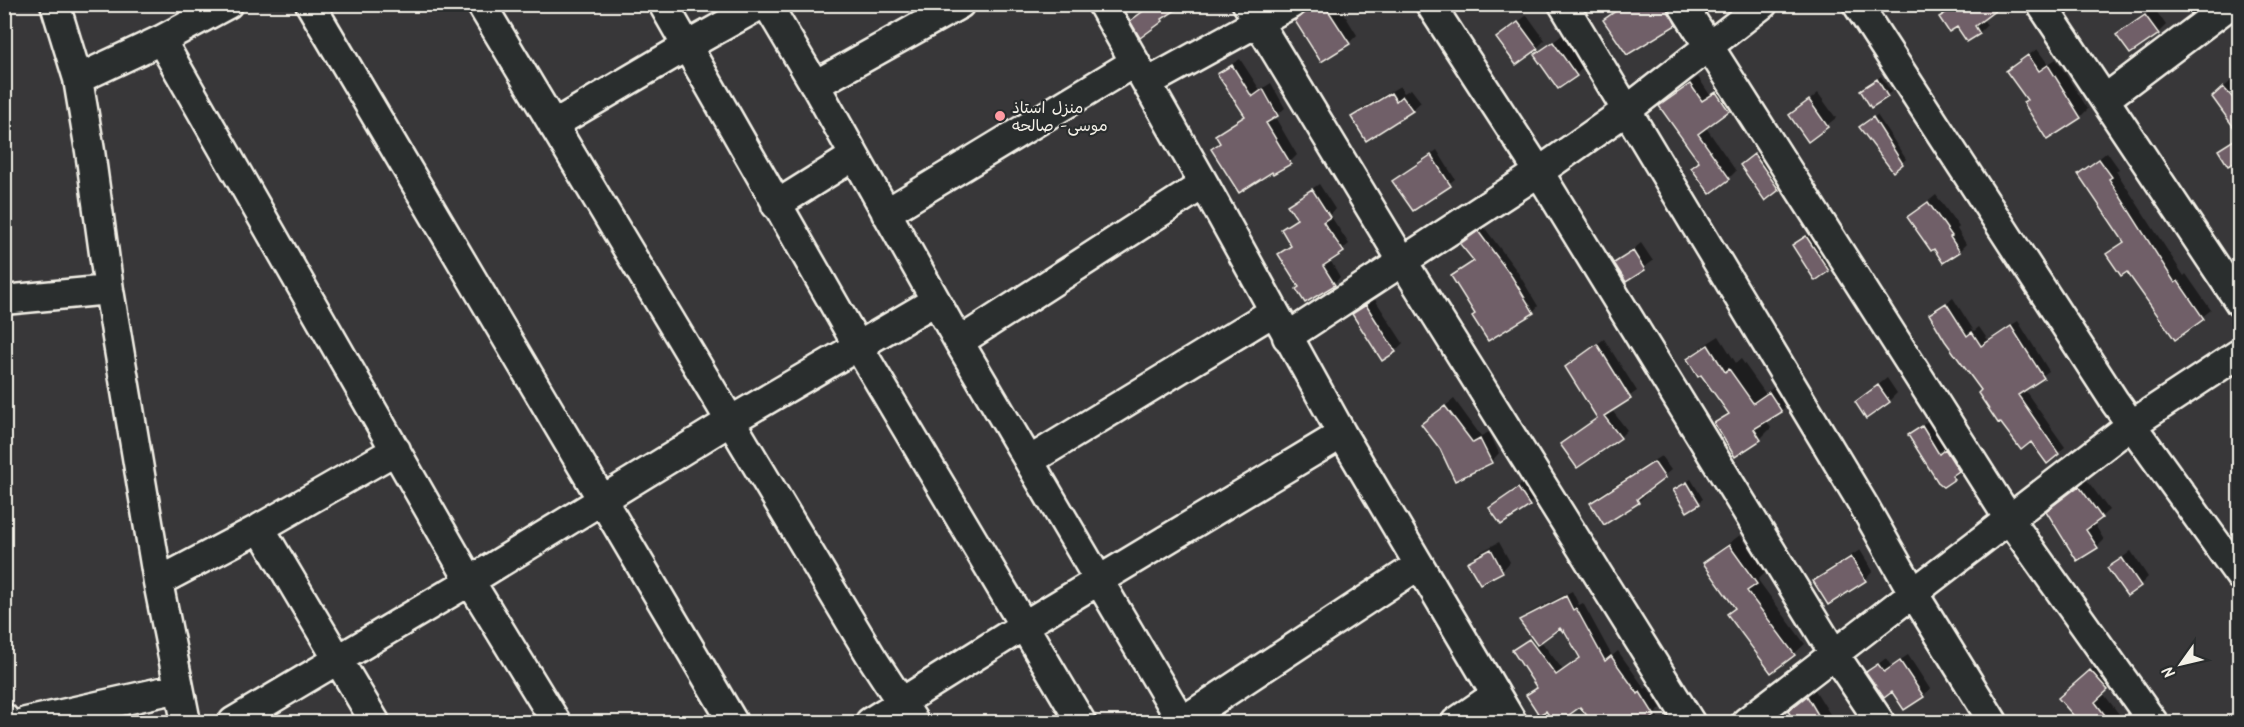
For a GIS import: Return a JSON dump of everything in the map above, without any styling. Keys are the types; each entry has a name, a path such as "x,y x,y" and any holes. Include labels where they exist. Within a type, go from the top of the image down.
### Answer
{"street":[{"path":"55,4 78,79 109,290 158,582 186,723"},
{"path":"78,79 161,40 228,4"},
{"path":"310,4 600,501 733,723"},
{"path":"481,4 732,420 871,656 908,712"},
{"path":"663,4 776,205 1081,723"},
{"path":"553,125 762,4"},
{"path":"767,4 815,85 935,301 1181,722 1419,565"},
{"path":"815,85 960,4"},
{"path":"1102,4 1204,183 1342,434 1512,723"},
{"path":"886,213 1141,72 1253,14 1291,4"},
{"path":"1430,4 1539,172 1834,655 1880,723"},
{"path":"1563,4 1993,723"},
{"path":"1682,4 2009,519 2153,723"},
{"path":"1287,337 1539,172 1627,110 1763,4"},
{"path":"1857,4 2131,426 2240,576"},
{"path":"2041,4 2240,303"},
{"path":"2105,99 2232,10"},
{"path":"1253,14 1403,262 1690,723"},
{"path":"161,40 470,581 556,723"},
{"path":"776,205 854,156"},
{"path":"959,342 1204,183"},
{"path":"4,300 109,290"},
{"path":"233,723 732,420 935,301"},
{"path":"1029,461 1273,312"},
{"path":"1746,723 2131,426 2240,353"},
{"path":"870,723 908,712 1023,627 1342,434"},
{"path":"158,582 260,528 396,450"},
{"path":"260,528 375,723"},
{"path":"26,723 179,688"},
{"path":"1456,723 1495,695"}],"building":[{"path":"1153,4 1185,4 1162,19 1163,21 1140,38 1130,21"},
{"path":"1311,4 1324,4 1350,44 1321,62 1295,21"},
{"path":"1626,4 1666,4 1676,25 1627,55 1603,20"},
{"path":"1944,4 2004,4 1975,26 1980,34 1967,42 1957,27 1949,32 1939,17 1949,11"},
{"path":"2145,15 2159,34 2130,54 2116,35"},
{"path":"1518,22 1538,49 1516,65 1496,38"},
{"path":"1553,42 1577,76 1558,89 1534,55"},
{"path":"2028,55 2039,71 2048,65 2081,118 2047,140 2023,102 2027,100 2006,71"},
{"path":"1232,65 1252,97 1263,89 1278,116 1266,123 1291,164 1273,174 1272,172 1239,193 1211,149 1220,143 1215,135 1245,116 1217,74"},
{"path":"1877,79 1888,97 1871,108 1860,90"},
{"path":"1690,84 1702,101 1716,92 1729,111 1698,134 1730,179 1710,194 1691,168 1699,162 1659,106"},
{"path":"2223,87 2240,106 2240,136 2212,97"},
{"path":"1391,93 1396,101 1402,96 1413,111 1366,141 1351,117"},
{"path":"1809,100 1828,127 1808,142 1789,115"},
{"path":"1873,117 1903,164 1893,172 1859,127"},
{"path":"2240,136 2240,160 2228,166 2218,150"},
{"path":"1754,154 1779,190 1765,201 1740,165"},
{"path":"1431,155 1451,186 1413,211 1392,181"},
{"path":"2099,159 2112,177 2109,179 2175,283 2178,281 2204,319 2175,340 2127,272 2121,276 2106,254 2124,242 2078,174"},
{"path":"1312,189 1330,217 1323,222 1344,252 1323,266 1335,285 1305,303 1296,289 1299,287 1278,254 1291,246 1281,229 1297,219 1287,205"},
{"path":"1928,202 1952,236 1950,237 1960,252 1943,263 1934,249 1931,251 1907,217"},
{"path":"1478,231 1512,277 1534,313 1488,341 1472,316 1475,314 1451,276 1474,261 1460,244"},
{"path":"1806,236 1829,271 1815,281 1792,245"},
{"path":"1633,251 1645,270 1626,282 1614,263"},
{"path":"1946,303 1967,336 1972,332 1981,346 2011,326 2044,378 2018,395 2059,454 2047,464 2031,442 2021,450 2000,422 1998,423 1978,393 1981,390 1945,341 1929,314"},
{"path":"1366,305 1396,352 1382,361 1352,314"},
{"path":"1597,344 1631,399 1604,416 1621,438 1577,468 1560,444 1597,418 1565,367"},
{"path":"1708,345 1725,372 1729,369 1753,403 1769,392 1782,412 1754,429 1761,440 1735,457 1714,423 1729,414 1701,375 1698,377 1687,359"},
{"path":"1878,385 1890,402 1866,419 1855,402"},
{"path":"1445,406 1473,443 1480,439 1492,463 1455,481 1440,449 1421,424"},
{"path":"1922,426 1939,454 1945,449 1959,471 1952,476 1955,479 1943,487 1908,435"},
{"path":"1654,462 1665,478 1637,499 1639,503 1604,525 1590,503"},
{"path":"1687,482 1700,504 1687,512 1673,490"},
{"path":"2079,486 2102,518 2086,530 2098,548 2077,561 2046,511"},
{"path":"1518,488 1530,506 1501,525 1489,508"},
{"path":"1729,545 1757,584 1747,591 1795,655 1771,673 1727,614 1735,608 1703,563"},
{"path":"1491,549 1503,572 1480,584 1467,562"},
{"path":"1851,557 1866,581 1828,605 1813,581"},
{"path":"2122,558 2141,586 2127,596 2107,568"},
{"path":"1566,596 1573,610 1576,608 1605,661 1611,656 1638,694 1640,692 1655,716 1645,723 1593,723 1580,707 1558,723 1554,723 1546,711 1539,715 1526,695 1537,688 1512,650 1529,639 1556,675 1580,658 1564,630 1563,632 1560,628 1537,645 1519,620"},
{"path":"1900,661 1924,697 1904,710 1892,692 1884,698 1866,672 1878,664 1884,672"},
{"path":"2090,670 2108,690 2095,702 2111,723 2080,723 2058,698"},
{"path":"1807,696 1823,723 1795,723 1788,711"}],"place":[{"name":"منزل استاذ موسى- صالحه","path":"1000,116"}]}
